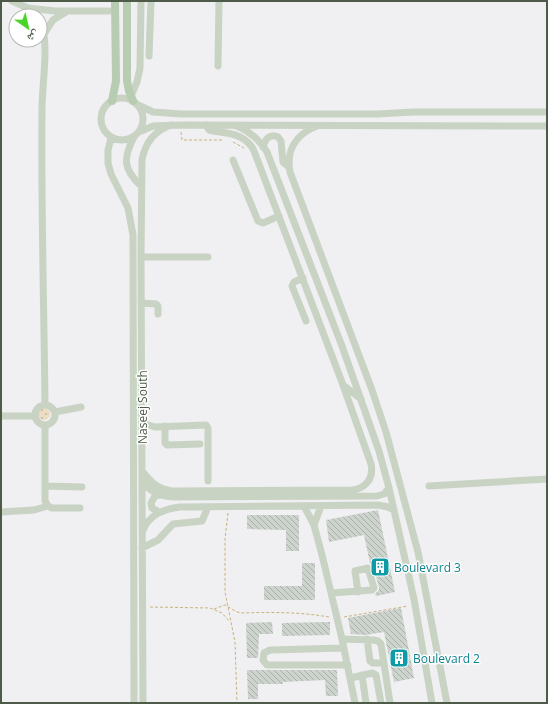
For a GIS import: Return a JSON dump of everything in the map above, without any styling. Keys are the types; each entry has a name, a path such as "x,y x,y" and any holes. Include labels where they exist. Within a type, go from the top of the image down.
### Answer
{"main road":[{"path":"112,101 116,82 115,1"},
{"path":"127,1 127,81 133,100"}],"street":[{"path":"12,1 28,8"},
{"path":"141,1 140,68 133,100 141,111 143,119 137,134 127,151 126,163 131,175 141,186"},
{"path":"149,56 151,1"},
{"path":"218,66 219,1"},
{"path":"48,10 69,12 109,11"},
{"path":"48,28 53,20 61,14 69,12"},
{"path":"44,48 42,107 45,405"},
{"path":"547,112 414,112 377,114 158,113 148,110 133,100 124,98 116,99 105,107 101,119 105,132 111,138 116,140 125,140 152,126 171,125 547,126"},
{"path":"377,114 377,126"},
{"name":"Naseej South","path":"143,703 141,303 142,160 146,147 154,135 171,125"},
{"path":"142,471 153,484 168,490 356,489 366,484 372,475 371,464 343,384 254,151 244,138 237,135 209,130 206,125"},
{"path":"234,125 251,134 263,147 320,289 377,445 389,488 416,609 432,703"},
{"path":"317,126 304,132 295,141 290,151 289,167 294,184 372,390 386,432 418,552 448,703"},
{"path":"263,147 264,142 268,137 273,135 278,137 281,141 283,162 289,167"},
{"path":"111,138 108,150 108,163 111,174 128,208 134,242 134,703"},
{"path":"233,160 258,221 265,222 279,216"},
{"path":"288,242 306,253"},
{"path":"141,256 208,257"},
{"path":"303,278 294,282 292,286 306,321"},
{"path":"314,307 320,289"},
{"path":"141,303 156,304 158,306 158,314"},
{"path":"343,384 361,400"},
{"path":"35,416 38,408 45,405 50,406 55,412"},
{"path":"55,412 81,407"},
{"path":"45,425 53,421 55,412"},
{"path":"1,416 35,416"},
{"path":"35,416 40,423 45,425"},
{"path":"142,423 154,427 207,425 208,481"},
{"path":"45,425 45,501 48,506"},
{"path":"165,426 165,443 167,445 200,444"},
{"path":"142,479 148,488 159,494 173,497 316,497 381,495 386,493 389,488"},
{"path":"429,486 547,479"},
{"path":"45,486 82,487"},
{"path":"252,497 262,490"},
{"path":"310,490 316,497"},
{"path":"159,494 154,496 151,503 152,508 159,512"},
{"path":"381,495 384,499 382,505"},
{"path":"142,532 148,520 159,512 180,507 382,505 394,510"},
{"path":"1,512 34,510 48,506 55,508 80,508"},
{"path":"304,506 314,525 332,593 355,703"},
{"path":"314,525 321,506"},
{"path":"142,548 158,540 173,524 179,522 202,521 208,507"},
{"path":"332,593 358,592"},
{"path":"342,639 376,640 381,644 390,703"},
{"path":"367,639 370,661 373,663 384,663"},
{"path":"344,648 270,650 264,653 263,660 267,665 348,665"},
{"path":"350,678 372,673 376,675 381,703"},
{"path":"362,675 366,703"}],"path":[{"path":"181,125 182,140 227,140"},
{"path":"230,140 245,149 250,144"},
{"path":"228,507 224,552 225,592 235,642 237,703"},
{"path":"214,609 222,605 227,605 238,612 243,613 308,613 338,618 408,606 416,609"},
{"path":"143,607 214,609 222,613 231,624"}],"shaded area":[{"path":"42,408 46,408 50,414 46,420 42,420 38,416 38,412"}],"building":[{"name":"Boulevard 3","path":"378,510 395,592 376,596 375,594 379,590 379,587 373,567 370,563 364,535 329,542 326,520"},
{"path":"247,515 299,515 299,551 286,551 286,530 247,529"},
{"path":"302,563 315,563 315,600 264,600 264,586 302,586"},
{"name":"Boulevard 2","path":"401,608 414,678 394,682 384,632 365,635 351,634 348,618"},
{"path":"272,622 273,634 259,634 258,658 247,658 246,623"},
{"path":"330,622 330,635 282,636 282,623"},
{"path":"247,670 337,670 338,696 326,696 325,680 283,682 283,684 258,684 258,699 248,699"}],"place":[{"name":"Boulevard 3","path":"380,567"},
{"name":"Boulevard 2","path":"399,658"}]}
